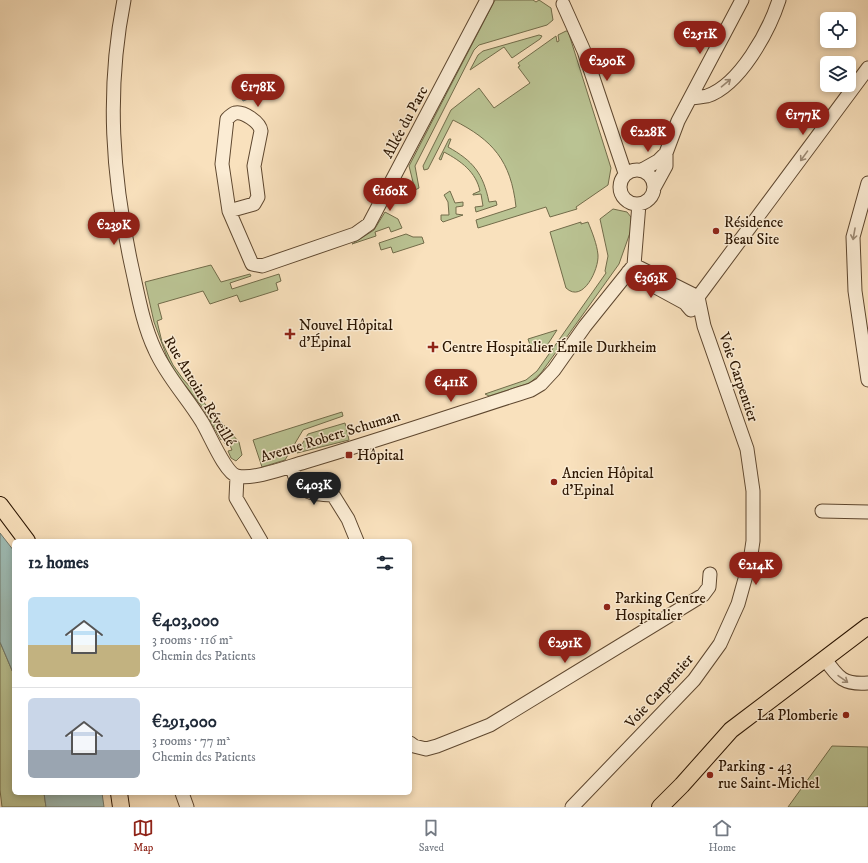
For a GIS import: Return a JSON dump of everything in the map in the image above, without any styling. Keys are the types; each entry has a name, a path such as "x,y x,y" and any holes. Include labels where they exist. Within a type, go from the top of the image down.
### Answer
{"main road":[{"path":"0,504 26,539"},
{"path":"660,807 682,786 731,730 868,626"},
{"path":"119,795 121,807"}],"street":[{"name":"Rue Antoine Réveillé","path":"124,0 114,65 112,103 115,170 130,259 154,350 173,383 190,402 212,438 225,466 231,473 237,476"},
{"name":"Allée du Parc","path":"228,211 254,204 258,197 254,166 260,125 256,121 238,113 234,113 227,119 222,164 228,211 252,264 262,266 355,234 369,224 487,0"},
{"path":"666,153 658,161 642,170 630,170 625,173 620,183 621,193 628,202 640,204 651,197 654,188 666,166 666,153 678,121 692,98 742,0"},
{"path":"692,98 707,96 726,85 748,62 766,33 779,0"},
{"path":"562,1 584,51 625,173"},
{"path":"686,303 698,297 868,68"},
{"path":"642,170 649,174 653,180 654,188"},
{"path":"868,183 866,197 853,237 855,291 868,380"},
{"path":"640,204 631,268 698,297"},
{"name":"Voie Carpentier","path":"631,268 686,303 704,326"},
{"name":"Avenue Robert Schuman","path":"237,476 251,476 292,466 531,390 541,384 554,370 585,326 631,268"},
{"name":"Voie Carpentier","path":"572,807 694,680 723,637 738,604 750,561 753,541 753,491 747,449 704,326 698,297"},
{"path":"292,466 300,486 311,494 333,495 348,519 356,539"},
{"path":"237,476 236,498 260,539"},
{"path":"822,511 868,512"},
{"path":"412,744 426,749 490,725 703,595 709,588 710,574"},
{"path":"825,659 842,680 854,684 868,683"},
{"path":"183,795 187,807"}],"green space":[{"path":"495,0 533,0 536,2 539,0 551,8 553,20 547,25 479,45 474,50 415,166 419,188 415,190 409,166"},
{"path":"568,31 611,168 608,185 576,207 577,209 550,217 546,207 478,228 476,220 516,207 510,177 498,154 479,136 453,120 428,169 424,170 423,166 451,110 479,88 494,108 530,83 518,67 520,66 518,63 556,36 557,42 559,41 558,35"},
{"path":"539,35 542,36 540,39 512,58 504,47 470,70 478,55 483,51"},
{"path":"449,139 451,139 448,147 464,157 476,169 484,183 489,202 496,201 497,205 476,212 475,207 483,206 481,194 473,195 480,191 475,178 462,163 444,152 441,160 439,159"},
{"path":"450,191 455,203 463,202 463,206 456,207 456,214 463,215 443,222 441,220 441,215 449,215 448,202 444,195"},
{"path":"613,209 627,212 631,217 631,230 619,264 541,373 530,383 489,396 485,394 526,380 537,371 606,273 605,271 608,256 600,219"},
{"path":"385,212 398,219 402,228 391,232 389,227 375,232 376,236 352,244 374,230"},
{"path":"581,222 581,224 588,222 597,247 598,261 589,283 578,292 572,292 566,288 550,232"},
{"path":"406,234 413,237 422,237 424,243 393,253 391,247 381,250 379,243"},
{"path":"211,265 221,282 250,274 251,276 230,283 232,289 279,274 281,281 276,283 278,290 240,302 237,295 210,304 203,291 158,304 162,319 157,321 162,342 173,365 183,379 239,442 242,455 236,461 231,458 228,451 232,450 229,443 225,444 222,439 221,440 203,408 173,370 154,322 145,282"},
{"path":"557,330 546,347 532,351 528,339"},
{"path":"342,412 343,416 303,430 285,460 262,467 253,440"},
{"path":"345,423 349,440 297,453 308,434"},
{"path":"0,642 12,670 12,795 44,795 46,807 2,807 0,790"},
{"path":"832,746 868,747 868,807 788,807"}],"water":[{"path":"241,80 247,82 251,98 243,101 237,86"},
{"path":"0,533 12,548 12,670 0,642"},
{"path":"44,795 102,795 104,807 46,807"}],"place":[{"name":"Résidence Beau Site","path":"716,231"},
{"name":"Nouvel Hôpital d'Épinal","path":"290,334"},
{"name":"Centre Hospitalier Émile Durkheim","path":"433,347"},
{"name":"Hôpital","path":"349,455"},
{"name":"Ancien Hôpital d'Epinal","path":"554,482"},
{"name":"Parking Centre Hospitalier","path":"607,607"},
{"name":"La Plomberie","path":"846,715"},
{"name":"Parking - 43 rue Saint-Michel","path":"710,775"}]}
